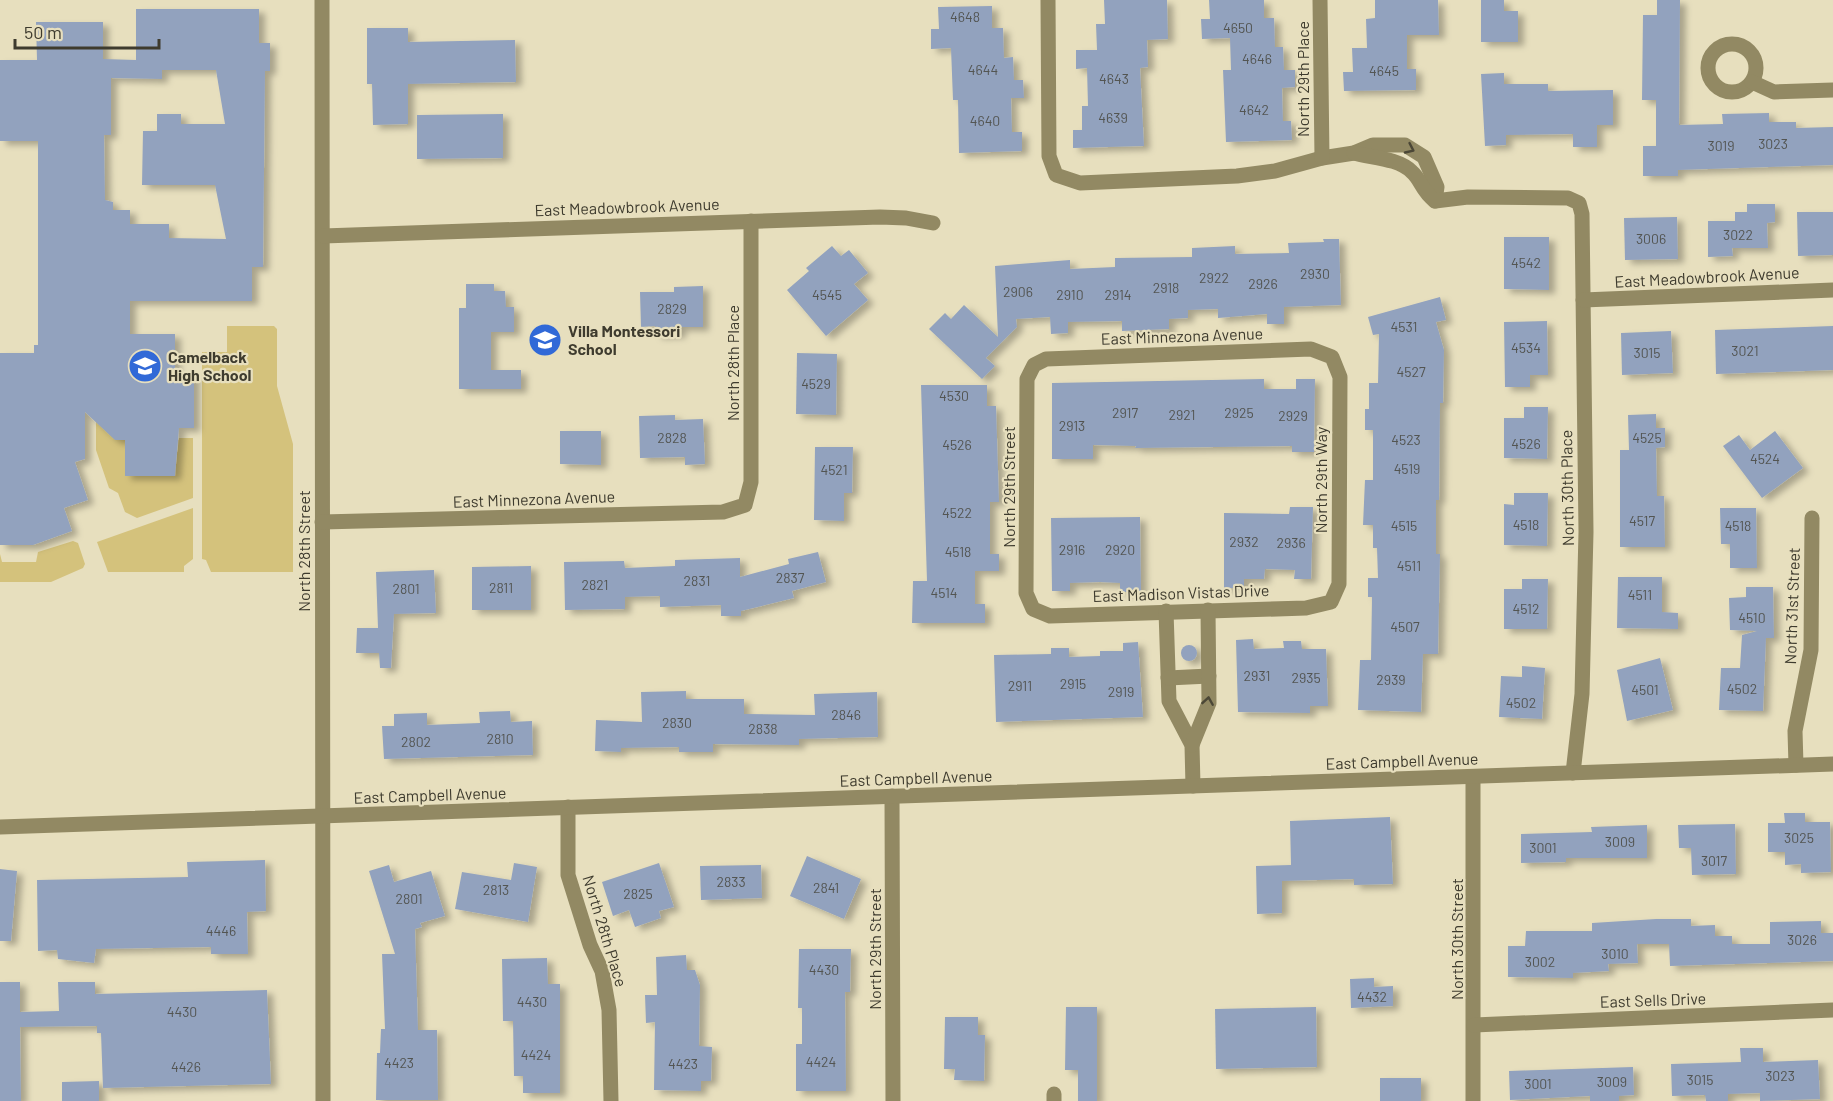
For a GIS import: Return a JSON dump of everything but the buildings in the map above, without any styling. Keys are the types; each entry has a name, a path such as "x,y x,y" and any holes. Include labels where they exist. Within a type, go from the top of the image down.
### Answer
{"street":[{"name":"North 28th Street","path":"322,0 323,1101"},
{"path":"1048,0 1049,156 1056,175 1080,183 1238,176 1275,171 1322,158"},
{"name":"North 29th Place","path":"1320,0 1322,158"},
{"path":"1752,82 1774,92 1833,90"},
{"name":"North 30th Place","path":"1322,158 1354,153 1402,164 1414,173 1423,192 1435,201 1468,197 1568,198 1579,203 1582,214 1586,532 1582,694 1573,773"},
{"name":"East Meadowbrook Avenue","path":"323,236 880,217 906,218 933,223"},
{"name":"North 28th Place","path":"745,505 751,482 751,221"},
{"name":"East Meadowbrook Avenue","path":"1583,300 1833,290"},
{"name":"East Minnezona Avenue","path":"1034,365 1046,359 1311,349 1332,357"},
{"name":"North 29th Way","path":"1331,602 1339,584 1340,377 1332,357"},
{"name":"North 29th Street","path":"1033,609 1026,593 1027,379 1034,365"},
{"name":"East Minnezona Avenue","path":"322,522 723,512 745,505"},
{"name":"North 31st Street","path":"1796,765 1796,731 1811,650 1812,518"},
{"name":"East Madison Vistas Drive","path":"1033,609 1050,615 1306,608 1331,602"},
{"path":"1193,786 1192,745 1209,703 1208,610"},
{"path":"1166,611 1169,701 1192,745"},
{"path":"1168,678 1209,676"},
{"name":"East Campbell Avenue","path":"0,827 1833,764"},
{"name":"North 30th Street","path":"1473,777 1473,1101"},
{"name":"North 29th Street","path":"892,796 893,1101"},
{"name":"North 28th Place","path":"567,807 568,875 590,945 602,971 609,1010 611,1101"},
{"name":"East Sells Drive","path":"1474,1025 1833,1010"}],"shaded area":[{"path":"227,326 274,326 277,329 277,386 293,444 293,572 211,572 206,560 202,559 202,352 227,352"},
{"path":"96,415 125,440 175,471 179,438 193,438 193,498 137,518 125,512 118,493 109,488 96,450"},
{"path":"193,508 193,559 184,566 184,572 108,572 97,542"},
{"path":"73,541 78,543 85,564 83,568 51,582 0,582 0,554 2,562 36,562 38,552"}],"place":[{"name":"Villa Montessori School","path":"545,340"},
{"name":"Camelback High School","path":"145,366"}]}
